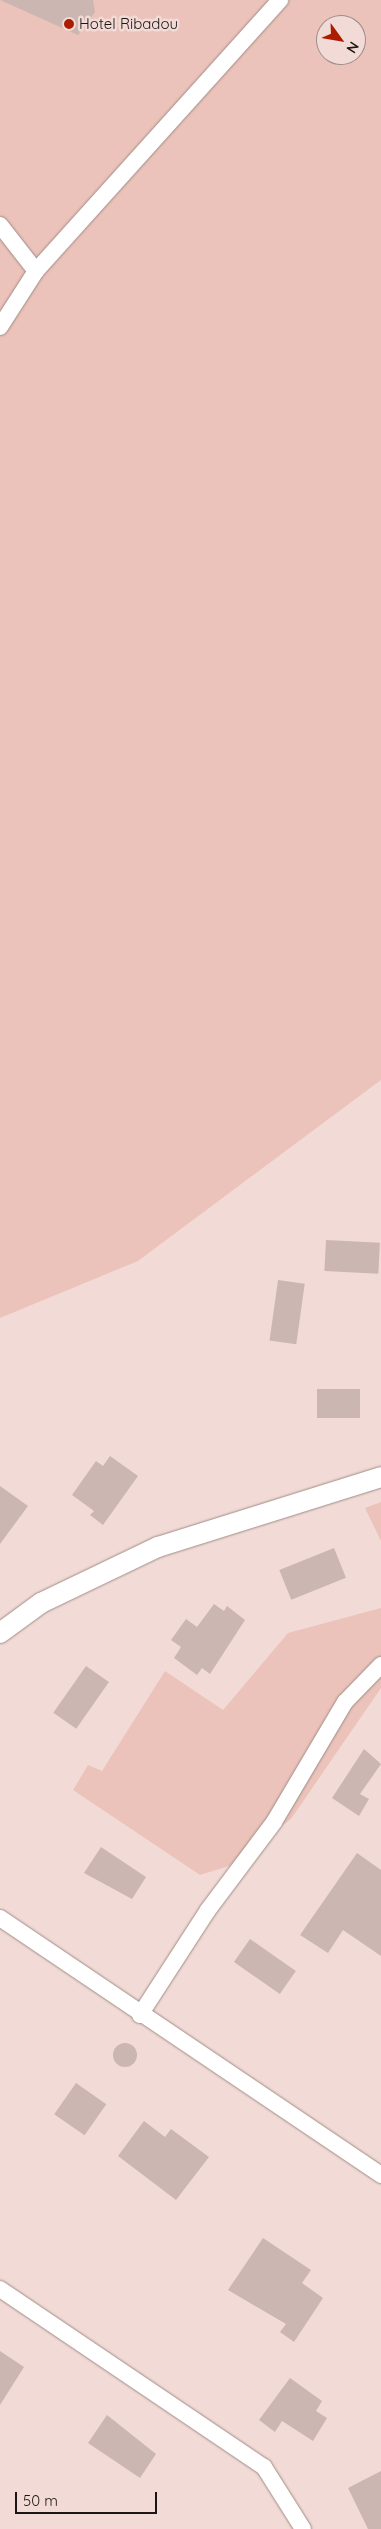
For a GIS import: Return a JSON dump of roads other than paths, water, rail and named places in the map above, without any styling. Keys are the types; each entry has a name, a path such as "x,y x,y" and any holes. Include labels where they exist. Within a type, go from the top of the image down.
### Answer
{"street":[{"path":"0,327 36,271 280,0"},
{"path":"0,225 36,271"},
{"path":"0,1633 41,1604 158,1547 381,1477"},
{"path":"140,2015 208,1910 274,1822 345,1702 381,1664"},
{"path":"0,1918 140,2015 381,2175"},
{"path":"0,2289 264,2467 303,2529"}],"place":[{"name":"Hotel Ribadou","path":"69,24"}]}
